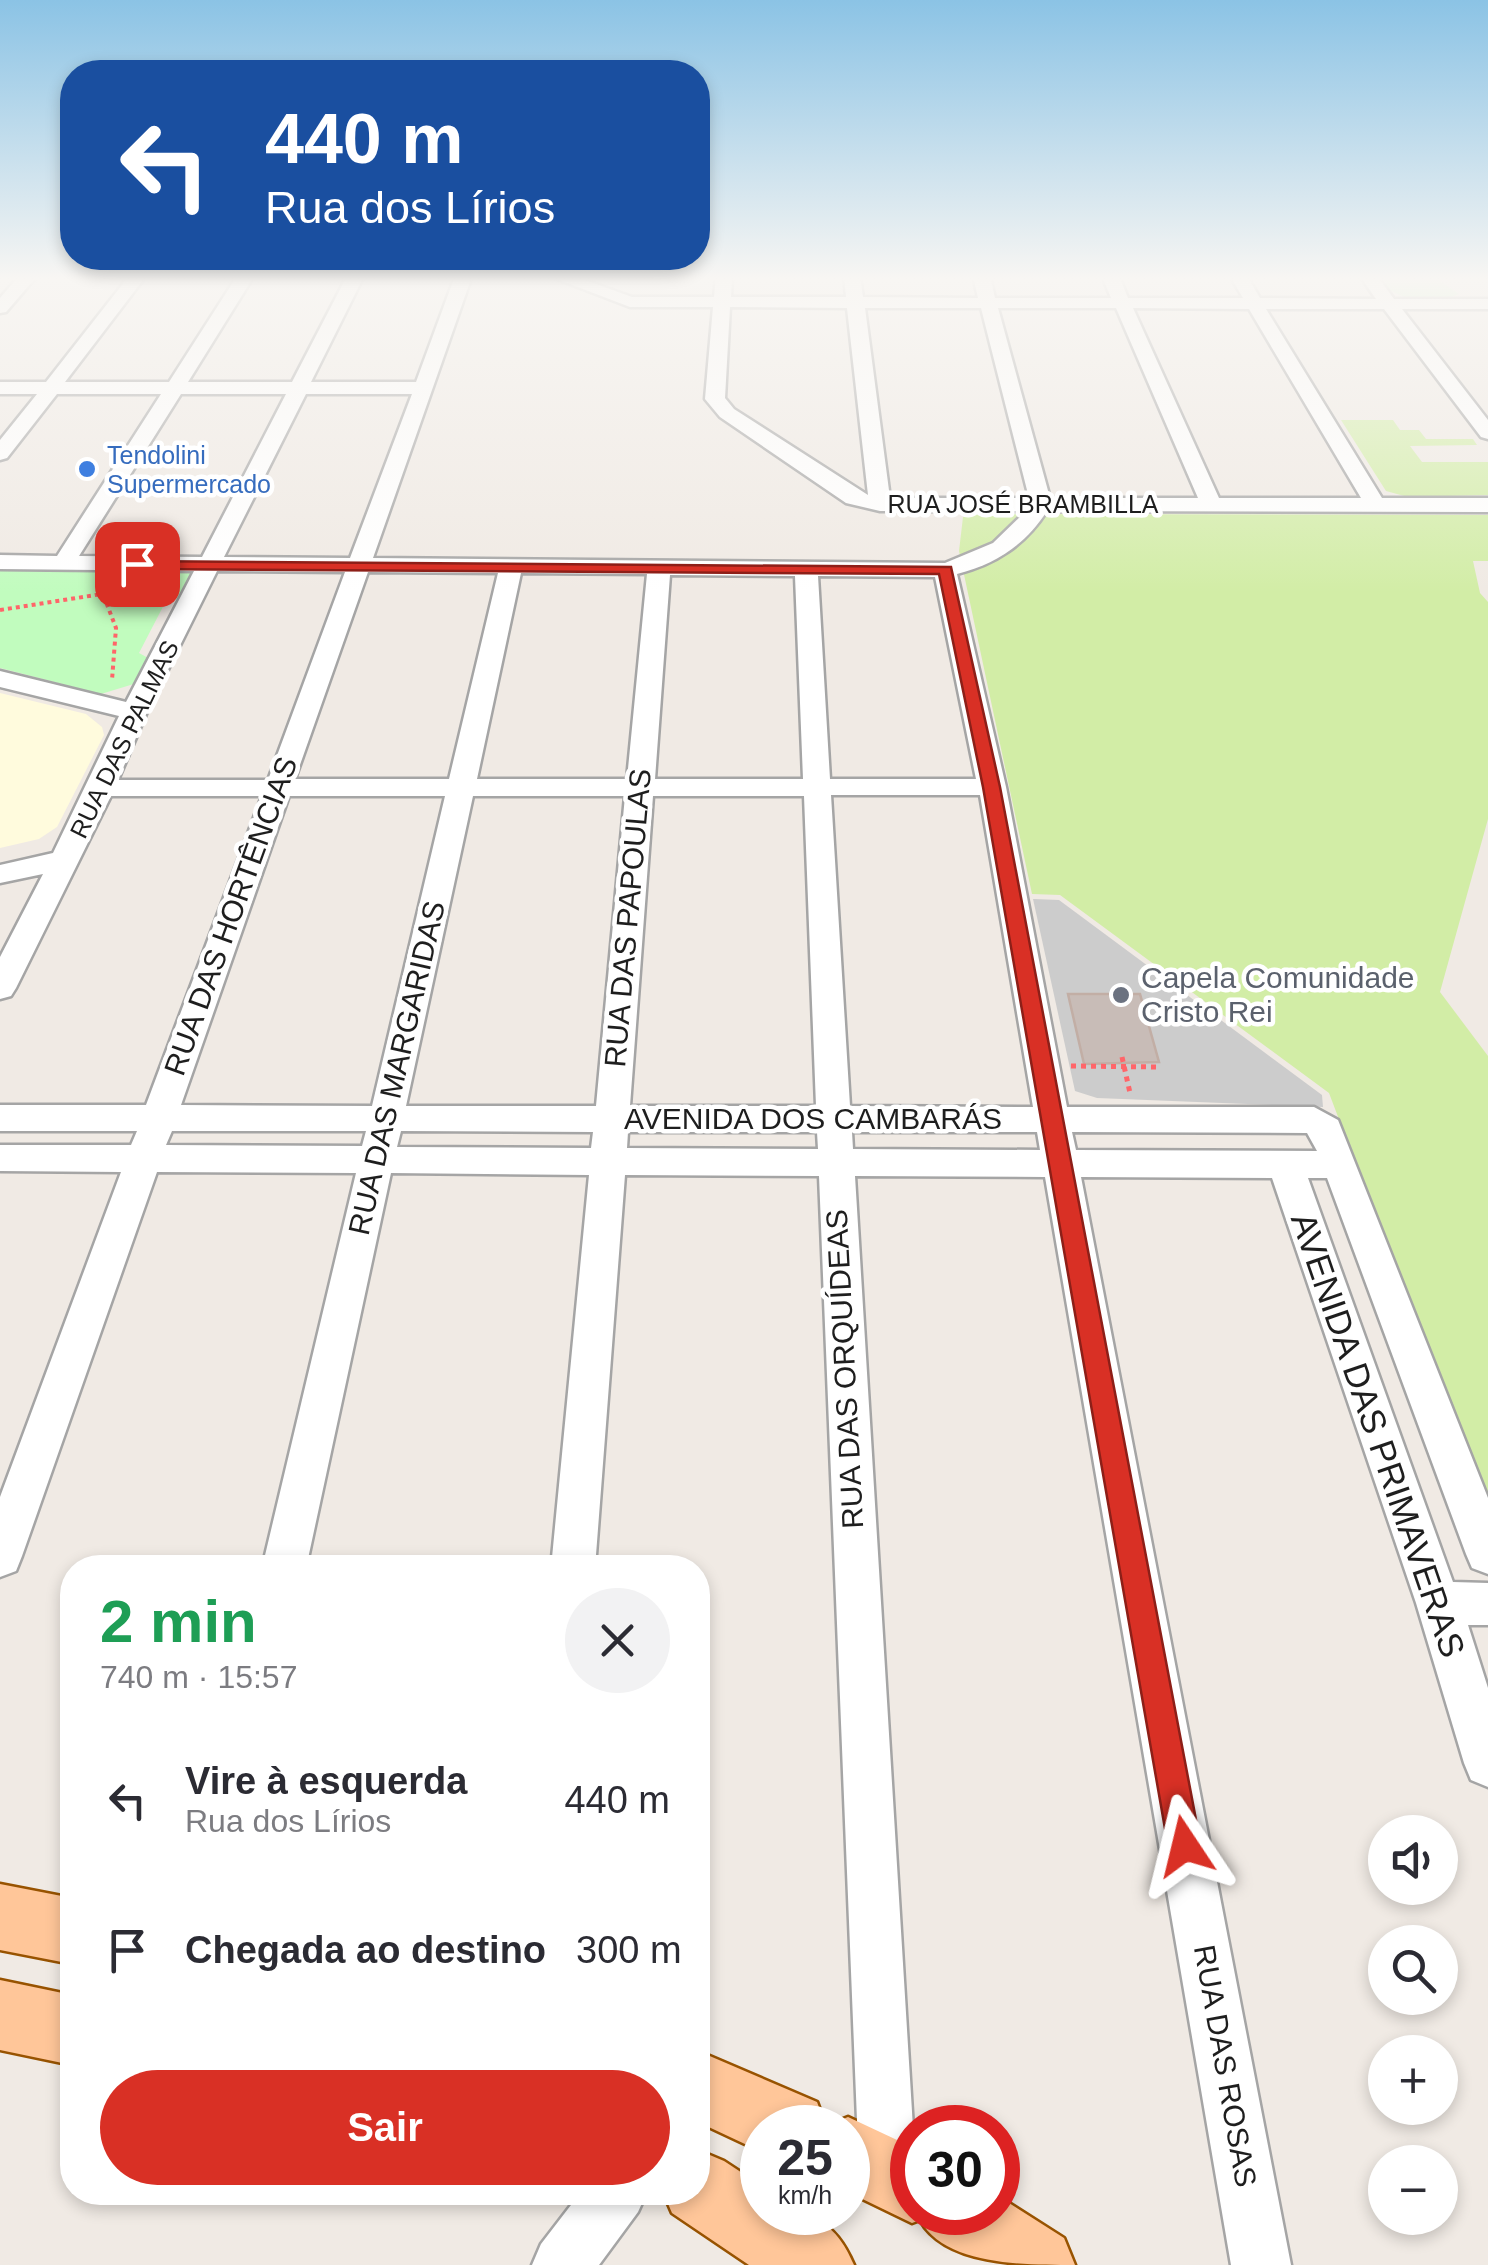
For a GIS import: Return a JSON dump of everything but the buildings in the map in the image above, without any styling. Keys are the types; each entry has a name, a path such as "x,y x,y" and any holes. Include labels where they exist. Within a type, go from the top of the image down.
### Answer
{"main road":[{"path":"0,1917 60,1929"},
{"path":"0,2015 60,2028"},
{"path":"710,2091 740,2105"},
{"path":"710,2194 816,2265"},
{"path":"990,2235 1037,2265"}],"street":[{"path":"0,454 57,382"},
{"path":"62,565 182,382"},
{"name":"RUA DAS PALMAS","path":"0,988 134,712 304,382"},
{"name":"RUA DAS HORTÊNCIAS","path":"0,1556 425,382"},
{"name":"RUA JOSÉ BRAMBILLA","path":"716,382 715,399 727,413 854,498 880,504 1488,505"},
{"path":"865,382 880,504"},
{"path":"0,562 946,570 978,562 1008,546 1028,525 1040,504 1009,382"},
{"path":"1157,382 1211,504"},
{"path":"1301,382 1375,504"},
{"path":"1448,382 1488,433"},
{"path":"0,388 423,388"},
{"name":"RUA DAS MARGARIDAS","path":"287,1555 511,568"},
{"name":"RUA DAS PAPOULAS","path":"573,1555 659,568"},
{"name":"RUA DAS ORQUÍDEAS","path":"806,568 820,788 882,2170"},
{"name":"RUA DAS ROSAS","path":"946,570 992,787 1261,2265"},
{"path":"0,679 134,712"},
{"path":"100,788 992,787"},
{"path":"0,874 65,860"},
{"name":"AVENIDA DOS CAMBARÁS","path":"0,1118 1314,1120 1326,1129 1339,1165 606,1160 376,1163 0,1158"},
{"name":"AVENIDA DAS PRIMAVERAS","path":"1285,1164 1438,1604 1488,1764"},
{"name":"AVENIDA DAS PRIMAVERAS","path":"1339,1165 1488,1554"},
{"path":"1438,1604 1488,1604"},
{"path":"562,2265 608,2205"}],"path":[{"path":"93,570 116,628 112,680"},
{"path":"0,610 102,594"},
{"path":"1122,1056 1135,1122"},
{"path":"1043,1066 1160,1067"}],"shaded area":[{"path":"0,693 86,714 102,727 104,735 57,827 39,839 0,848"},
{"name":"Capela Comunidade Cristo Rei","path":"1033,899 1059,900 1322,1095 1323,1107 1097,1098 1075,1091"}],"green space":[{"path":"1341,420 1393,420 1400,430 1419,430 1426,439 1473,439 1477,445 1410,446 1422,462 1488,462 1488,495 1408,497 1386,491"},
{"path":"1488,515 1488,561 1473,561 1480,593 1488,602 1488,819 1440,992 1488,1056 1488,1512 1329,1093 1060,895 1032,894 959,551 963,517"},
{"path":"0,569 185,569 195,574 182,599 168,597 139,653 150,659 137,683 101,694 0,668"}],"place":[{"name":"Tendolini Supermercado","path":"87,469"},
{"name":"Capela Comunidade Cristo Rei","path":"1121,995"}],"route":[{"path":"137,564 946,570 992,787 1185,1846"}]}
